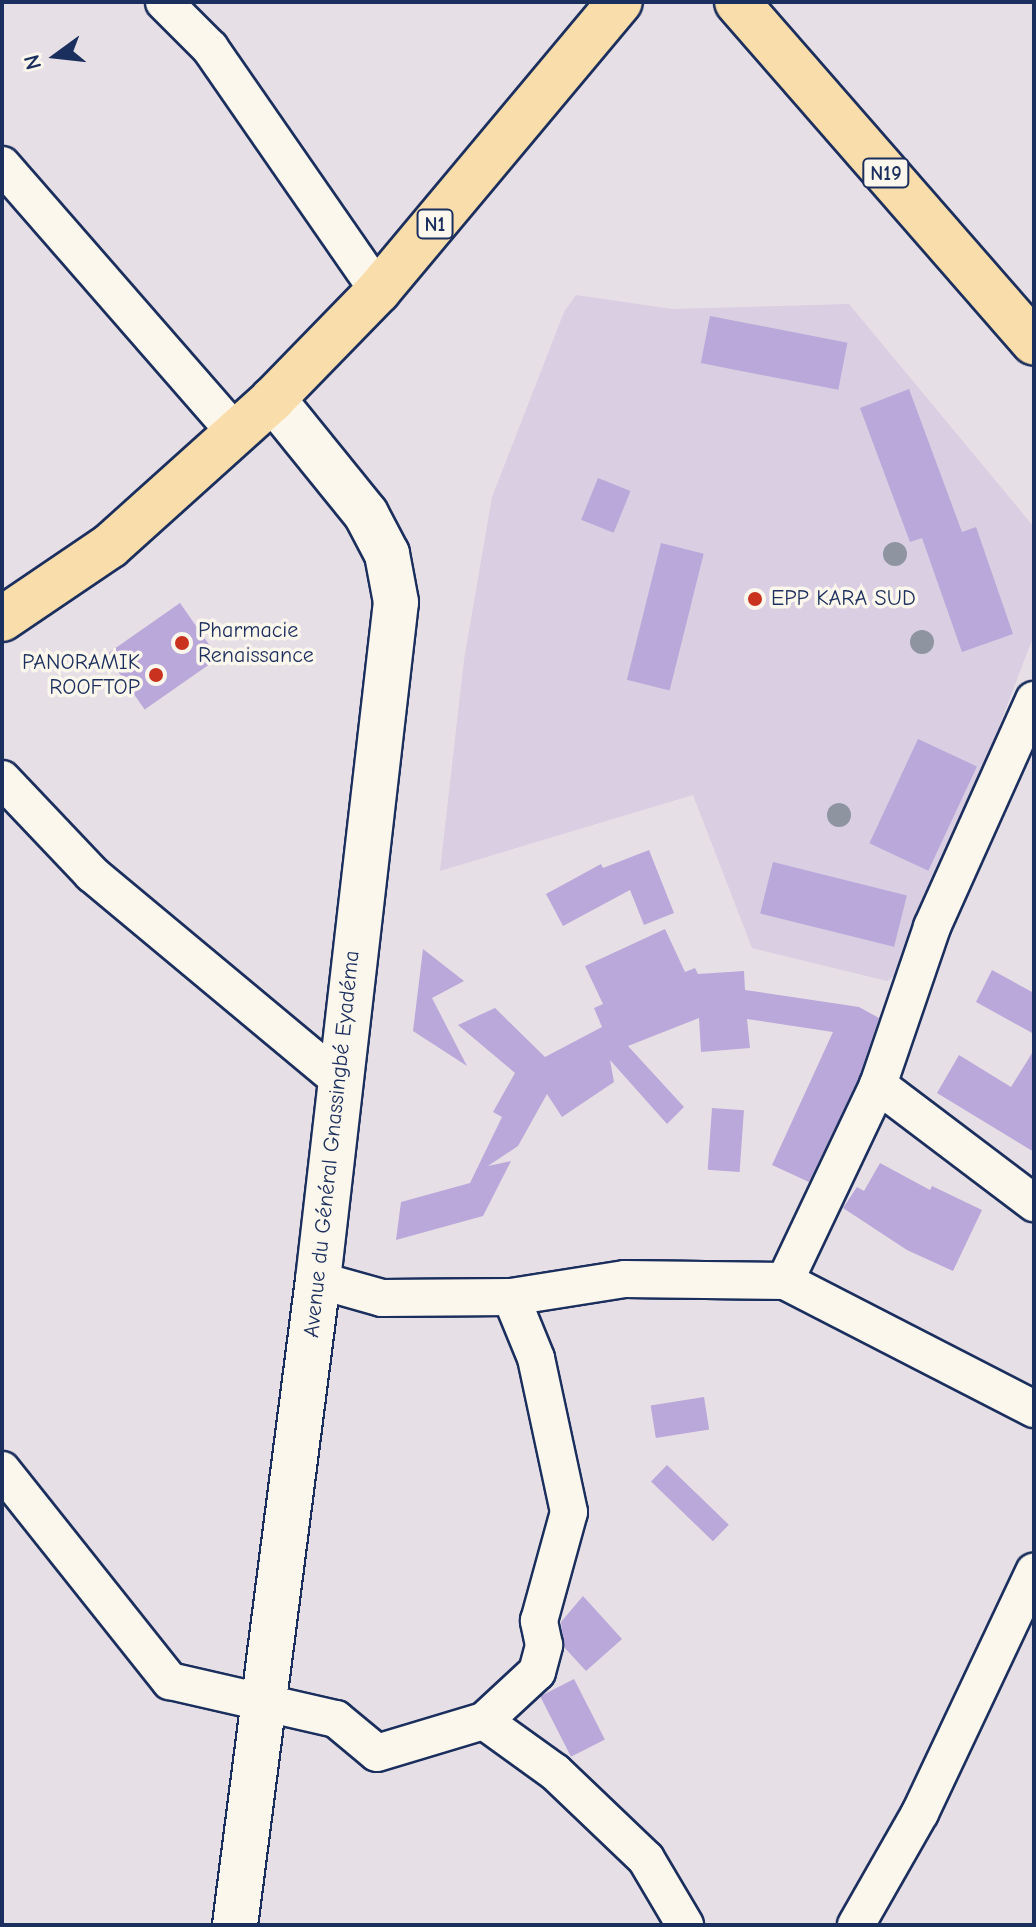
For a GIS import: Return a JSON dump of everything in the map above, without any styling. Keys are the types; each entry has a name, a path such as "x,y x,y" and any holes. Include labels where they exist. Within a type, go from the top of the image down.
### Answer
{"main road":[{"name":"N1","path":"2,619 110,546 273,399 378,291 620,2"},
{"name":"N19","path":"737,2 1034,343"},
{"name":"Avenue du Général Gnassingbé Eyadéma","path":"235,1925 318,1280 337,1078 396,602 387,554 366,514 273,399"}],"street":[{"path":"164,2 210,48 378,291"},
{"path":"2,165 236,433"},
{"path":"785,1281 878,1085 932,927 1034,700"},
{"path":"2,779 92,874 337,1078"},
{"path":"878,1085 1034,1203"},
{"path":"318,1280 382,1298 511,1297 625,1279 785,1281 1034,1409"},
{"path":"2,1470 170,1681 263,1705 336,1719 377,1753 484,1721 537,1672 544,1645 539,1621 569,1512 536,1358 511,1297"},
{"path":"856,1925 920,1813 1034,1572"},
{"path":"484,1721 555,1772 646,1859 685,1925"}],"shaded area":[{"name":"EPP KARA SUD","path":"576,295 672,309 849,304 1034,527 1034,635 906,968 887,981 752,948 693,795 440,871 464,660 492,497 564,312"}],"building":[{"path":"710,316 847,343 838,390 701,363"},
{"path":"909,389 962,532 976,527 1013,634 962,652 922,538 910,542 860,408"},
{"path":"598,478 630,491 614,533 581,520"},
{"path":"661,543 704,554 670,690 627,680"},
{"path":"180,603 218,658 145,710 106,655"},
{"path":"918,739 977,766 928,871 869,843"},
{"path":"649,850 674,913 644,925 630,890 563,926 546,894 601,864 603,868"},
{"path":"773,862 907,895 894,947 760,913"},
{"path":"665,929 685,972 695,968 698,974 744,971 745,990 859,1007 879,1018 859,1077 809,1182 772,1165 833,1032 747,1019 750,1048 701,1052 699,1018 628,1046 684,1107 667,1124 610,1060 614,1082 562,1117 547,1094 518,1146 488,1166 511,1161 483,1216 396,1240 401,1202 470,1183 502,1117 493,1112 515,1073 458,1025 495,1008 545,1057 602,1027 594,1008 603,1004 585,966"},
{"path":"423,949 464,981 432,998 467,1066 413,1031"},
{"path":"992,970 1034,993 1034,1034 976,1002"},
{"path":"1034,1050 1034,1152 937,1093 959,1055 1011,1087"},
{"path":"712,1108 744,1110 740,1172 708,1170"},
{"path":"880,1163 930,1190 932,1186 982,1210 953,1271 907,1250 843,1208 857,1187 864,1191"},
{"path":"704,1397 709,1430 656,1438 651,1405"},
{"path":"667,1465 729,1525 713,1541 651,1482"},
{"path":"583,1596 622,1639 586,1671 564,1647 561,1622"},
{"path":"574,1679 605,1740 571,1757 540,1696"}],"place":[{"name":"EPP KARA SUD","path":"755,599"},
{"name":"Pharmacie Renaissance","path":"182,643"},
{"name":"PANORAMIK ROOFTOP","path":"156,675"}]}
